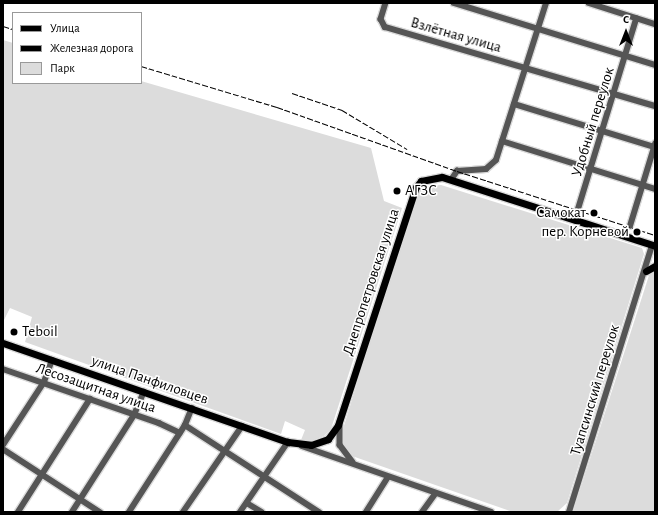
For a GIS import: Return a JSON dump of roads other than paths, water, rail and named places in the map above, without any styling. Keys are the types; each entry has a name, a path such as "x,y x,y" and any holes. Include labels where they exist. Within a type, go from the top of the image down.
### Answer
{"main road":[{"name":"Днепропетровская улица","path":"288,442 300,445 321,443 328,439 341,416 416,187 430,177 451,180 654,246"},
{"path":"645,274 655,266"},
{"name":"улица Панфиловцев","path":"3,343 288,442"}],"street":[{"name":"Взлётная улица","path":"386,3 382,23 385,27 526,67 655,106"},
{"path":"454,3 655,65"},
{"path":"451,180 457,171 478,170 492,166 502,141 546,3"},
{"path":"589,3 655,24"},
{"name":"Удобный переулок","path":"578,209 636,19"},
{"path":"514,104 655,146 630,226"},
{"path":"502,141 655,189"},
{"name":"Туапсинский переулок","path":"569,512 574,501 654,246"},
{"name":"Туапсинский переулок","path":"645,274 655,261"},
{"path":"52,360 44,382 3,447 100,512"},
{"name":"Лесозащитная улица","path":"3,369 44,382 180,433"},
{"path":"72,512 134,415 144,392"},
{"path":"18,512 90,399"},
{"path":"129,512 185,425 192,408"},
{"path":"341,416 340,445 355,464"},
{"path":"185,425 319,512"},
{"path":"183,512 242,426"},
{"path":"240,512 288,442"},
{"path":"300,445 481,511 490,512"},
{"path":"366,512 388,477"},
{"path":"422,512 435,494"},
{"path":"563,512 574,501"},
{"path":"247,503 262,512"}],"railway":[{"path":"3,26 12,29"},
{"path":"142,66 277,107 457,171 655,235"},
{"path":"292,93 342,110 407,149"}],"place":[{"name":"АГЗС","path":"397,191"},
{"name":"Самокат","path":"594,213"},
{"name":"пер. Корневой","path":"637,232"},
{"name":"Teboil","path":"14,332"}]}
